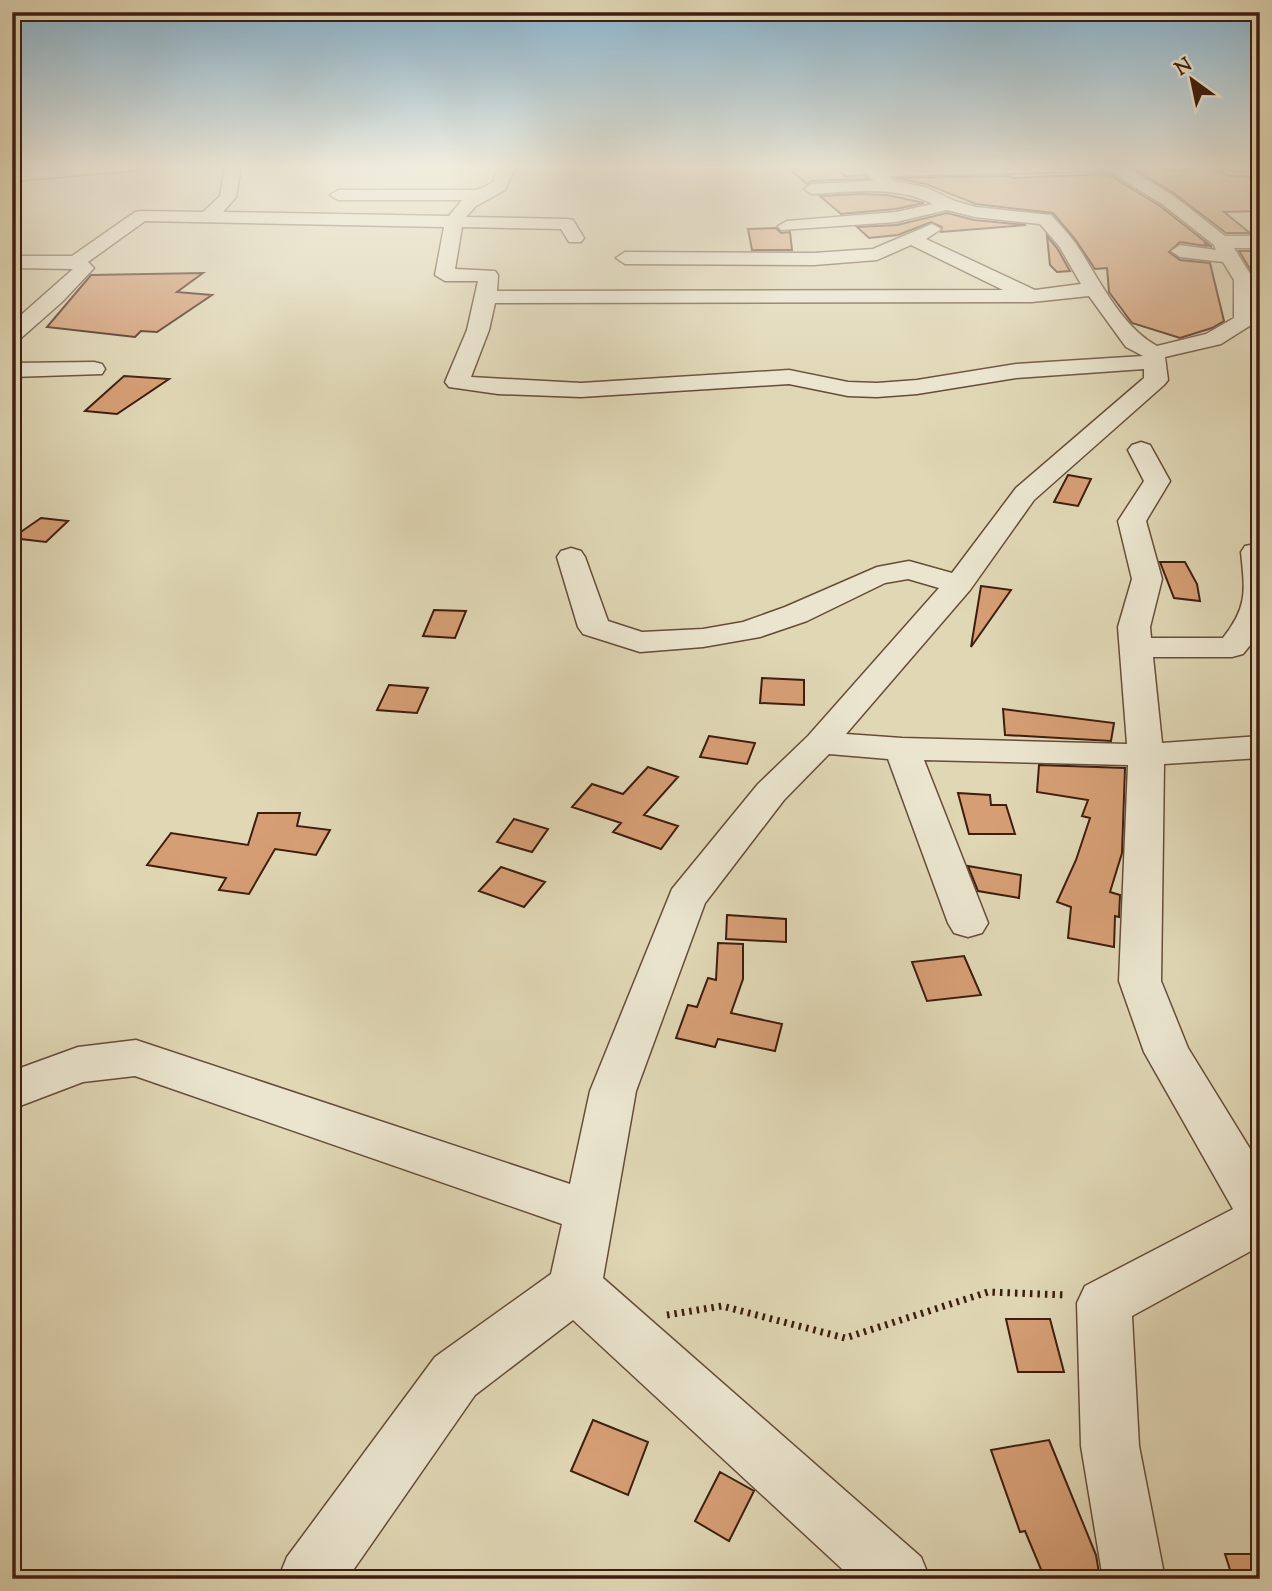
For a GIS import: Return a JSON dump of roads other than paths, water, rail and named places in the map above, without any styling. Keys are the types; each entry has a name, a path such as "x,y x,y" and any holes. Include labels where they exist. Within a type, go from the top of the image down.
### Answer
{"street":[{"path":"12,262 76,261 107,239"},
{"path":"450,239 445,275 488,275 488,297 474,346 457,382 561,393 789,377 812,379 837,388 858,391 939,384 1017,371 1155,358 1218,336 1244,321 1242,257 1219,239"},
{"path":"625,258 814,259 877,254 907,239"},
{"path":"913,239 1032,296"},
{"path":"1063,239 1094,289 1134,342 1155,358"},
{"path":"1180,251 1242,257"},
{"path":"794,258 814,259"},
{"path":"12,334 80,275 84,268 76,261"},
{"path":"488,297 1032,296 1094,289"},
{"path":"1218,336 1260,338"},
{"path":"899,1579 595,1306 589,1212 613,1091 686,899 771,792 820,743 959,584 1025,494 1156,380 1155,358"},
{"path":"12,370 94,369"},
{"path":"1141,450 1157,481 1132,521 1147,579 1134,627 1146,755 1140,981 1167,1052 1260,1210"},
{"path":"1136,648 1246,654 1255,618 1259,584 1255,552 1260,552"},
{"path":"571,557 594,627 640,642 704,638 749,630 796,614 877,576 909,570 959,584"},
{"path":"820,743 1146,755 1260,747"},
{"path":"902,748 968,923"},
{"path":"12,1091 78,1065 136,1058 589,1212"},
{"path":"1134,1579 1110,1446 1104,1303 1260,1220"},
{"path":"309,1579 455,1376 595,1306"}]}
